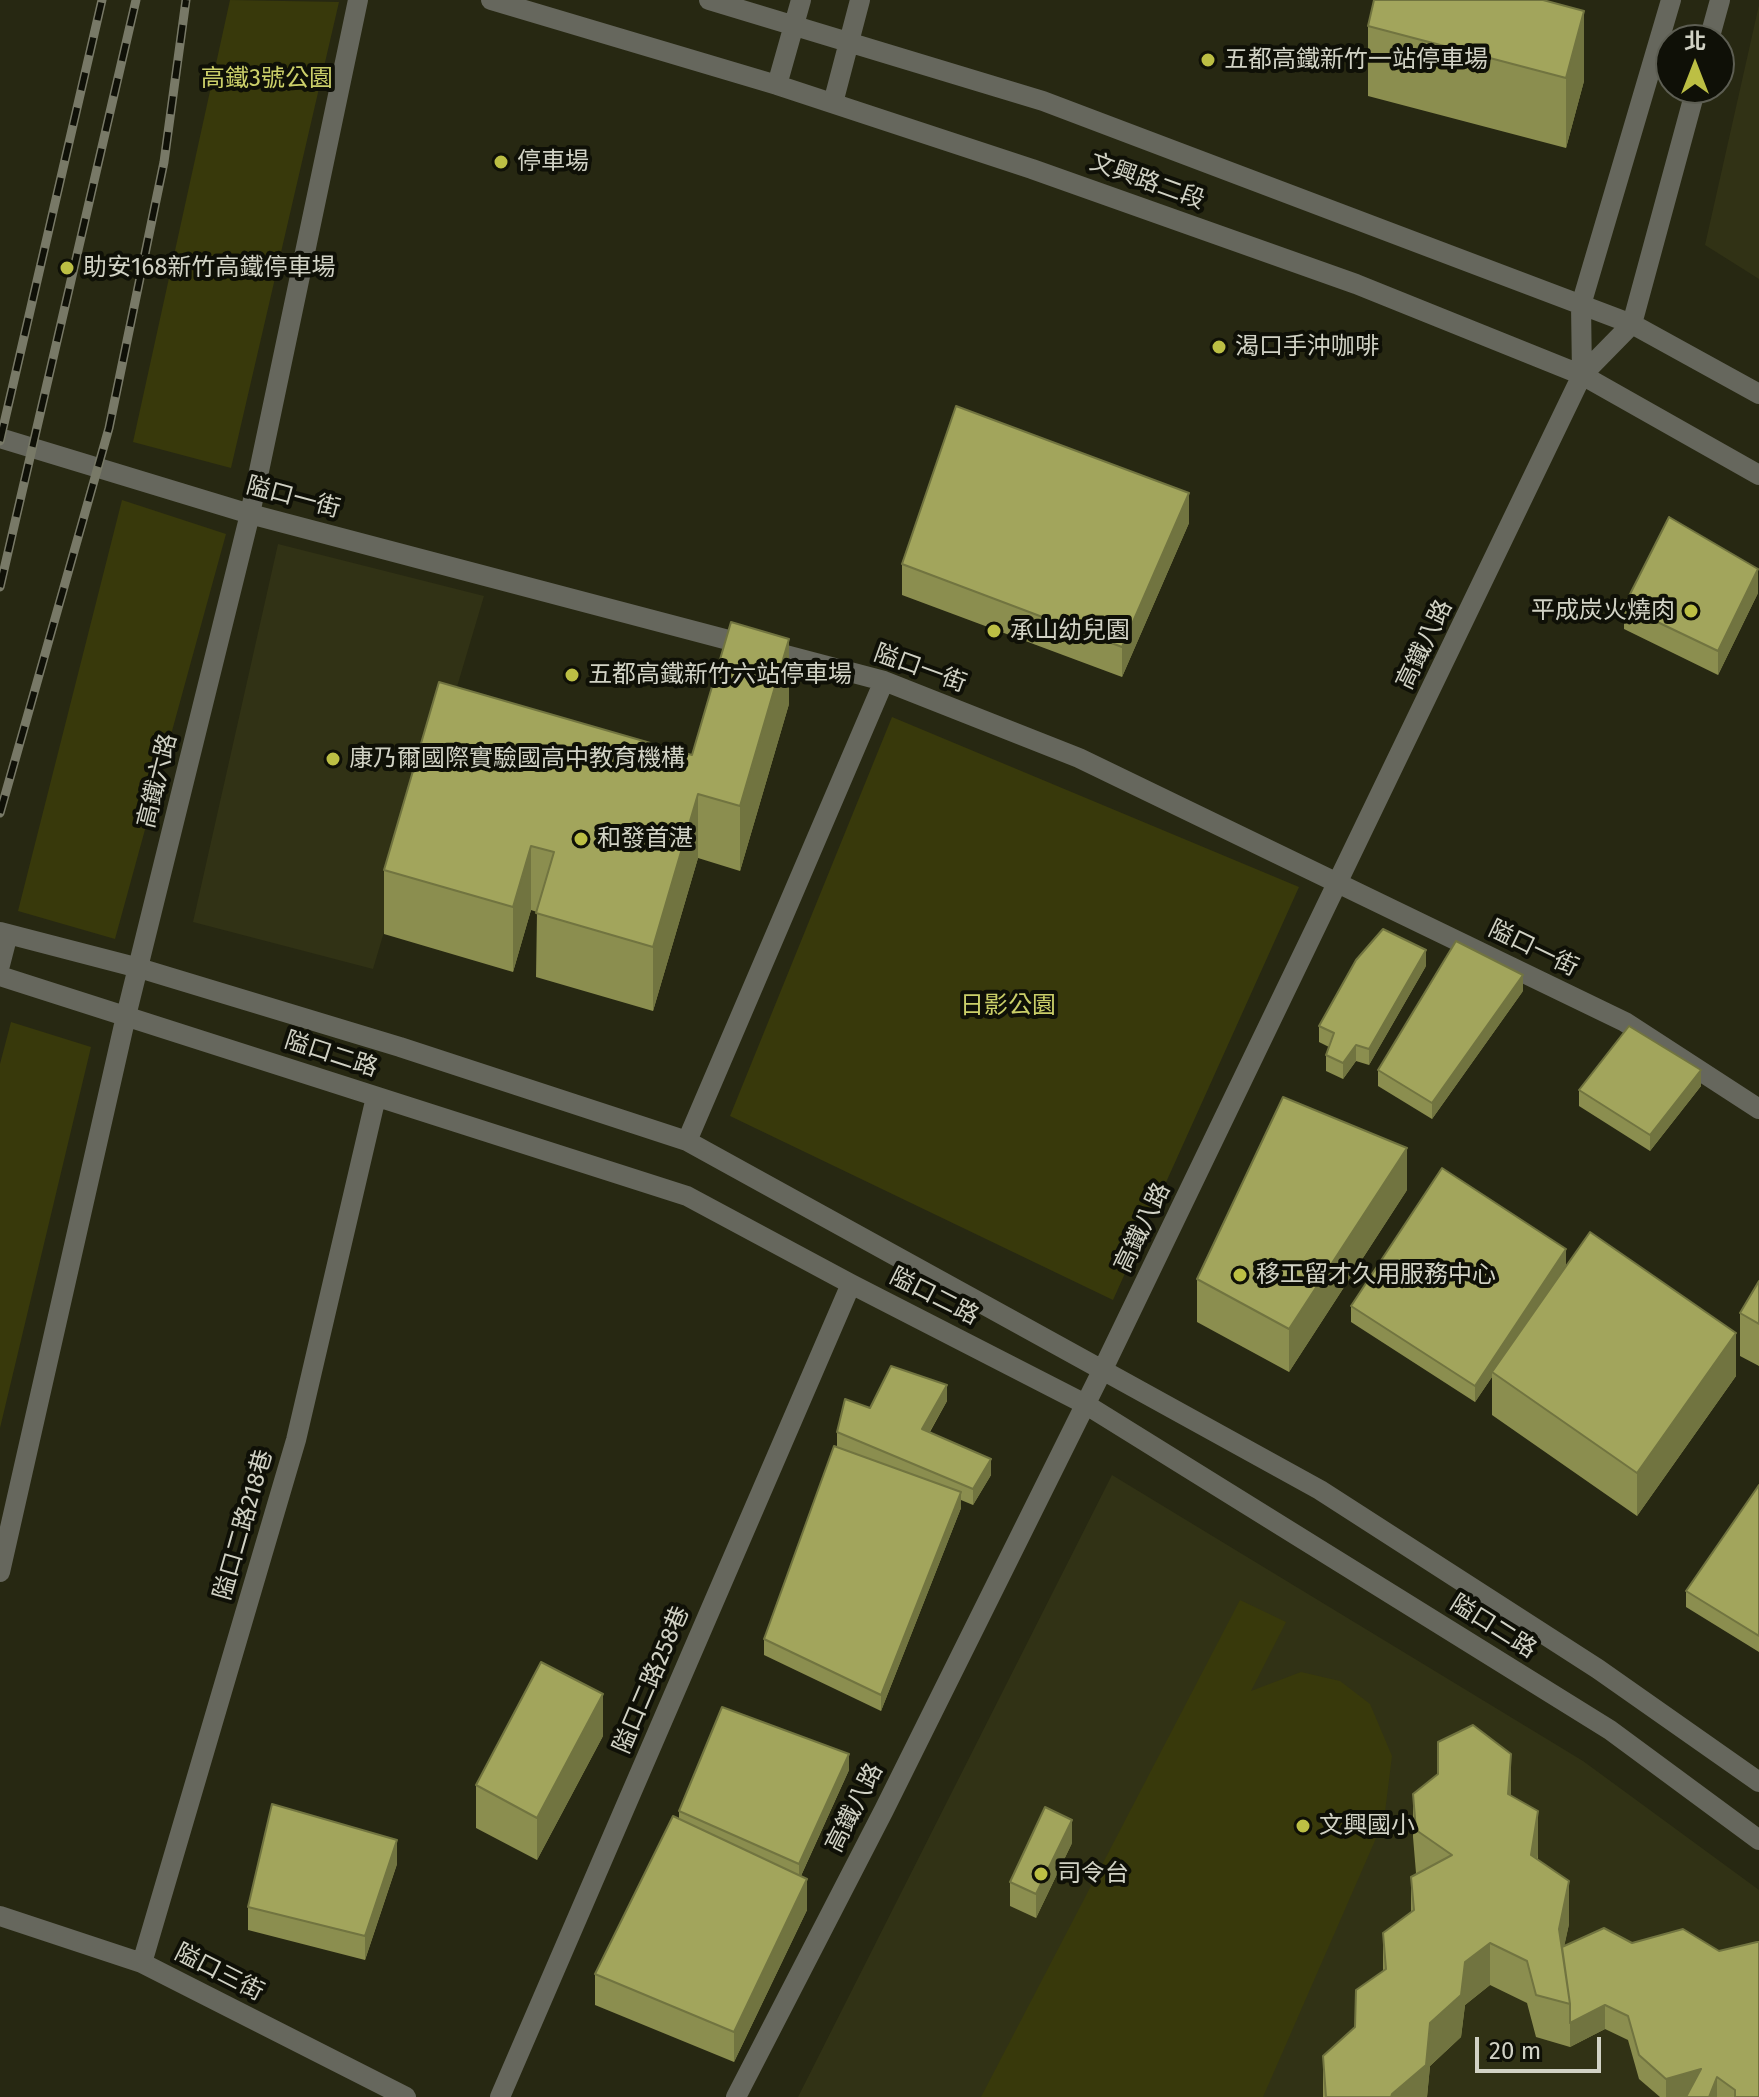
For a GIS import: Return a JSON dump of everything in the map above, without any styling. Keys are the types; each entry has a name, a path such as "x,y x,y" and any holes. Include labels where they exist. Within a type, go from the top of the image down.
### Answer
{"street":[{"name":"高鐵六路","path":"0,1572 126,1016 250,514 358,0"},
{"name":"文興路二段","path":"491,0 833,103 1032,169 1356,284 1582,375 1759,475"},
{"name":"文興路二段","path":"709,0 1043,101 1632,324 1759,394"},
{"path":"777,85 801,0"},
{"path":"833,103 860,0"},
{"name":"高鐵八路","path":"1582,375 1581,305 1671,0"},
{"path":"1713,24 1720,0"},
{"name":"高鐵八路","path":"736,2097 884,1810 1103,1369 1582,375 1632,324 1692,104"},
{"name":"隘口一街","path":"0,438 250,514 884,681 1079,758 1625,1022 1759,1109"},
{"path":"687,1141 884,681"},
{"path":"0,965 4,933"},
{"name":"隘口二路","path":"4,933 139,968 400,1047 687,1141 1320,1490 1598,1669 1759,1782"},
{"name":"隘口二路","path":"0,976 687,1196 1085,1404 1610,1730 1759,1840"},
{"name":"隘口二路218巷","path":"142,1963 296,1440 376,1097"},
{"name":"隘口二路258巷","path":"500,2097 851,1284"},
{"name":"隘口三街","path":"0,1916 142,1963 406,2097"}],"shaded area":[{"path":"1759,5 1759,279 1705,245"},
{"name":"康乃爾國際實驗國高中教育機構","path":"278,544 484,596 373,969 193,922"},
{"name":"文興國小","path":"1112,1475 1583,1761 1759,1890 1759,2097 798,2097"}],"green space":[{"name":"高鐵3號公園","path":"230,0 339,2 231,468 133,442"},
{"path":"122,500 226,534 115,939 18,911"},
{"name":"日影公園","path":"892,717 1299,887 1113,1300 730,1116"},
{"path":"11,1022 91,1047 0,1428 0,1064"},
{"path":"1240,1600 1286,1622 1251,1691 1301,1672 1340,1681 1370,1704 1392,1756 1384,1820 1263,2097 981,2097"}],"building":[{"path":"1374,0 1543,0 1584,11 1566,78 1368,26"},
{"path":"956,406 1189,493 1122,647 902,564"},
{"name":"平成炭火燒肉","path":"1669,517 1758,569 1718,651 1624,606"},
{"name":"和發首湛","path":"731,622 789,639 740,806 698,794 653,947 536,913 554,852 531,846 513,907 384,870 439,682 692,755"},
{"path":"1383,929 1426,950 1369,1049 1356,1045 1343,1063 1326,1055 1334,1033 1319,1026 1356,960"},
{"path":"1456,941 1523,975 1432,1103 1378,1070"},
{"path":"1629,1026 1701,1070 1650,1135 1579,1090"},
{"path":"1283,1097 1407,1148 1289,1329 1197,1279"},
{"path":"1442,1168 1566,1249 1475,1386 1351,1306"},
{"path":"1590,1232 1736,1333 1637,1473 1492,1372"},
{"path":"1759,1281 1759,1324 1740,1313"},
{"path":"891,1366 947,1385 922,1429 991,1459 973,1489 837,1432 845,1399 870,1408"},
{"path":"834,1446 961,1492 881,1695 764,1639"},
{"path":"1759,1485 1759,1636 1686,1591"},
{"path":"541,1662 603,1694 537,1818 476,1785"},
{"path":"722,1707 849,1754 799,1864 679,1811"},
{"path":"1473,1725 1511,1754 1508,1794 1538,1811 1531,1855 1569,1881 1559,1929 1570,2004 1536,1995 1527,1961 1490,1943 1465,1962 1461,1995 1430,2023 1426,2065 1391,2097 1326,2097 1323,2056 1355,2027 1356,1990 1386,1969 1383,1933 1414,1910 1411,1877 1452,1855 1416,1830 1413,1794 1438,1774 1438,1742"},
{"path":"272,1804 397,1840 365,1936 248,1907"},
{"path":"1045,1807 1072,1820 1036,1894 1010,1882"},
{"path":"673,1816 807,1879 734,2032 595,1974"},
{"path":"1604,1928 1632,1943 1683,1929 1719,1951 1759,1942 1759,2097 1735,2097 1735,2090 1717,2077 1709,2097 1686,2097 1701,2069 1666,2079 1639,2055 1628,2016 1605,2005 1570,2023 1562,1947"}],"railway":[{"path":"0,441 102,0"},
{"path":"0,587 136,0"},
{"path":"0,813 109,428 164,162 186,0"}],"place":[{"name":"五都高鐵新竹一站停車場","path":"1208,60"},
{"name":"停車場","path":"501,162"},
{"name":"助安168新竹高鐵停車場","path":"67,268"},
{"name":"渴口手沖咖啡","path":"1219,347"},
{"name":"平成炭火燒肉","path":"1691,611"},
{"name":"承山幼兒園","path":"994,631"},
{"name":"五都高鐵新竹六站停車場","path":"572,675"},
{"name":"康乃爾國際實驗國高中教育機構","path":"333,759"},
{"name":"和發首湛","path":"581,839"},
{"name":"移工留才久用服務中心","path":"1240,1275"},
{"name":"文興國小","path":"1303,1826"},
{"name":"司令台","path":"1041,1874"}]}
